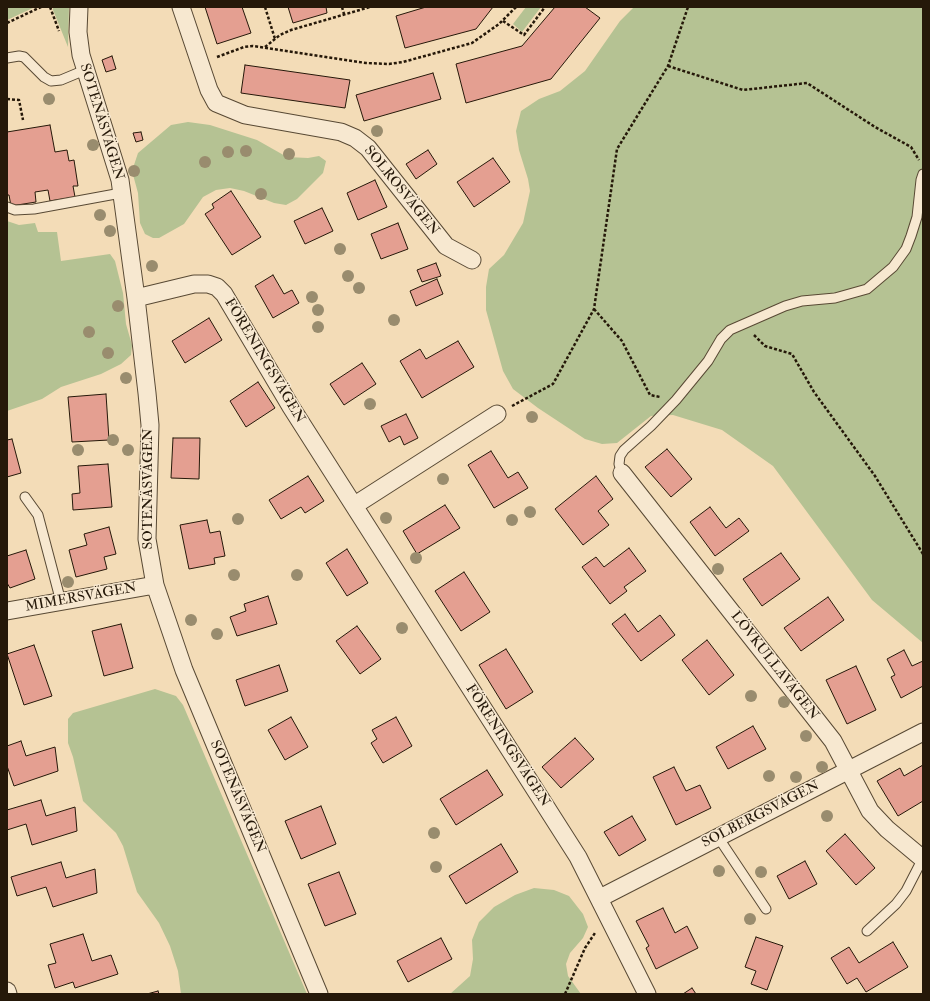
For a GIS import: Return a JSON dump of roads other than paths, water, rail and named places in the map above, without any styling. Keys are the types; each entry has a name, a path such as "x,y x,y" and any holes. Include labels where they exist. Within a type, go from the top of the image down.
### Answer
{"street":[{"name":"SOTENÄSVÄGEN","path":"79,7 78,32 81,55 114,158 121,193 136,298 148,393 150,425 147,539 155,585 184,670 319,994"},
{"name":"SOLROSVÄGEN","path":"181,7 199,63 209,90 216,103 245,115 341,132 355,138 368,148 446,246 472,260"},
{"name":"FÖRENINGSVÄGEN","path":"136,298 194,284 208,284 220,291 291,407 355,505 578,857 600,898 606,914 647,994"},
{"path":"355,505 497,414"},
{"name":"LÖVKULLAVÄGEN","path":"622,473 833,741 870,811 887,829 923,858"},
{"name":"MIMERSVÄGEN","path":"7,611 155,585"},
{"name":"SOLBERGSVÄGEN","path":"600,898 923,732"}],"lane":[{"path":"7,58 19,56 24,57 44,77 51,81 61,80 85,70"},
{"path":"622,473 619,464 620,456 624,450 651,426 676,400 708,361 722,339 730,330 785,306 802,301 835,298 867,289 893,267 906,249 911,236 917,217 923,174"},
{"path":"7,207 15,210 34,209 121,193"},
{"path":"25,497 38,515 61,602"},
{"path":"718,837 766,909"},
{"path":"867,931 896,904 906,891 923,858"}]}
